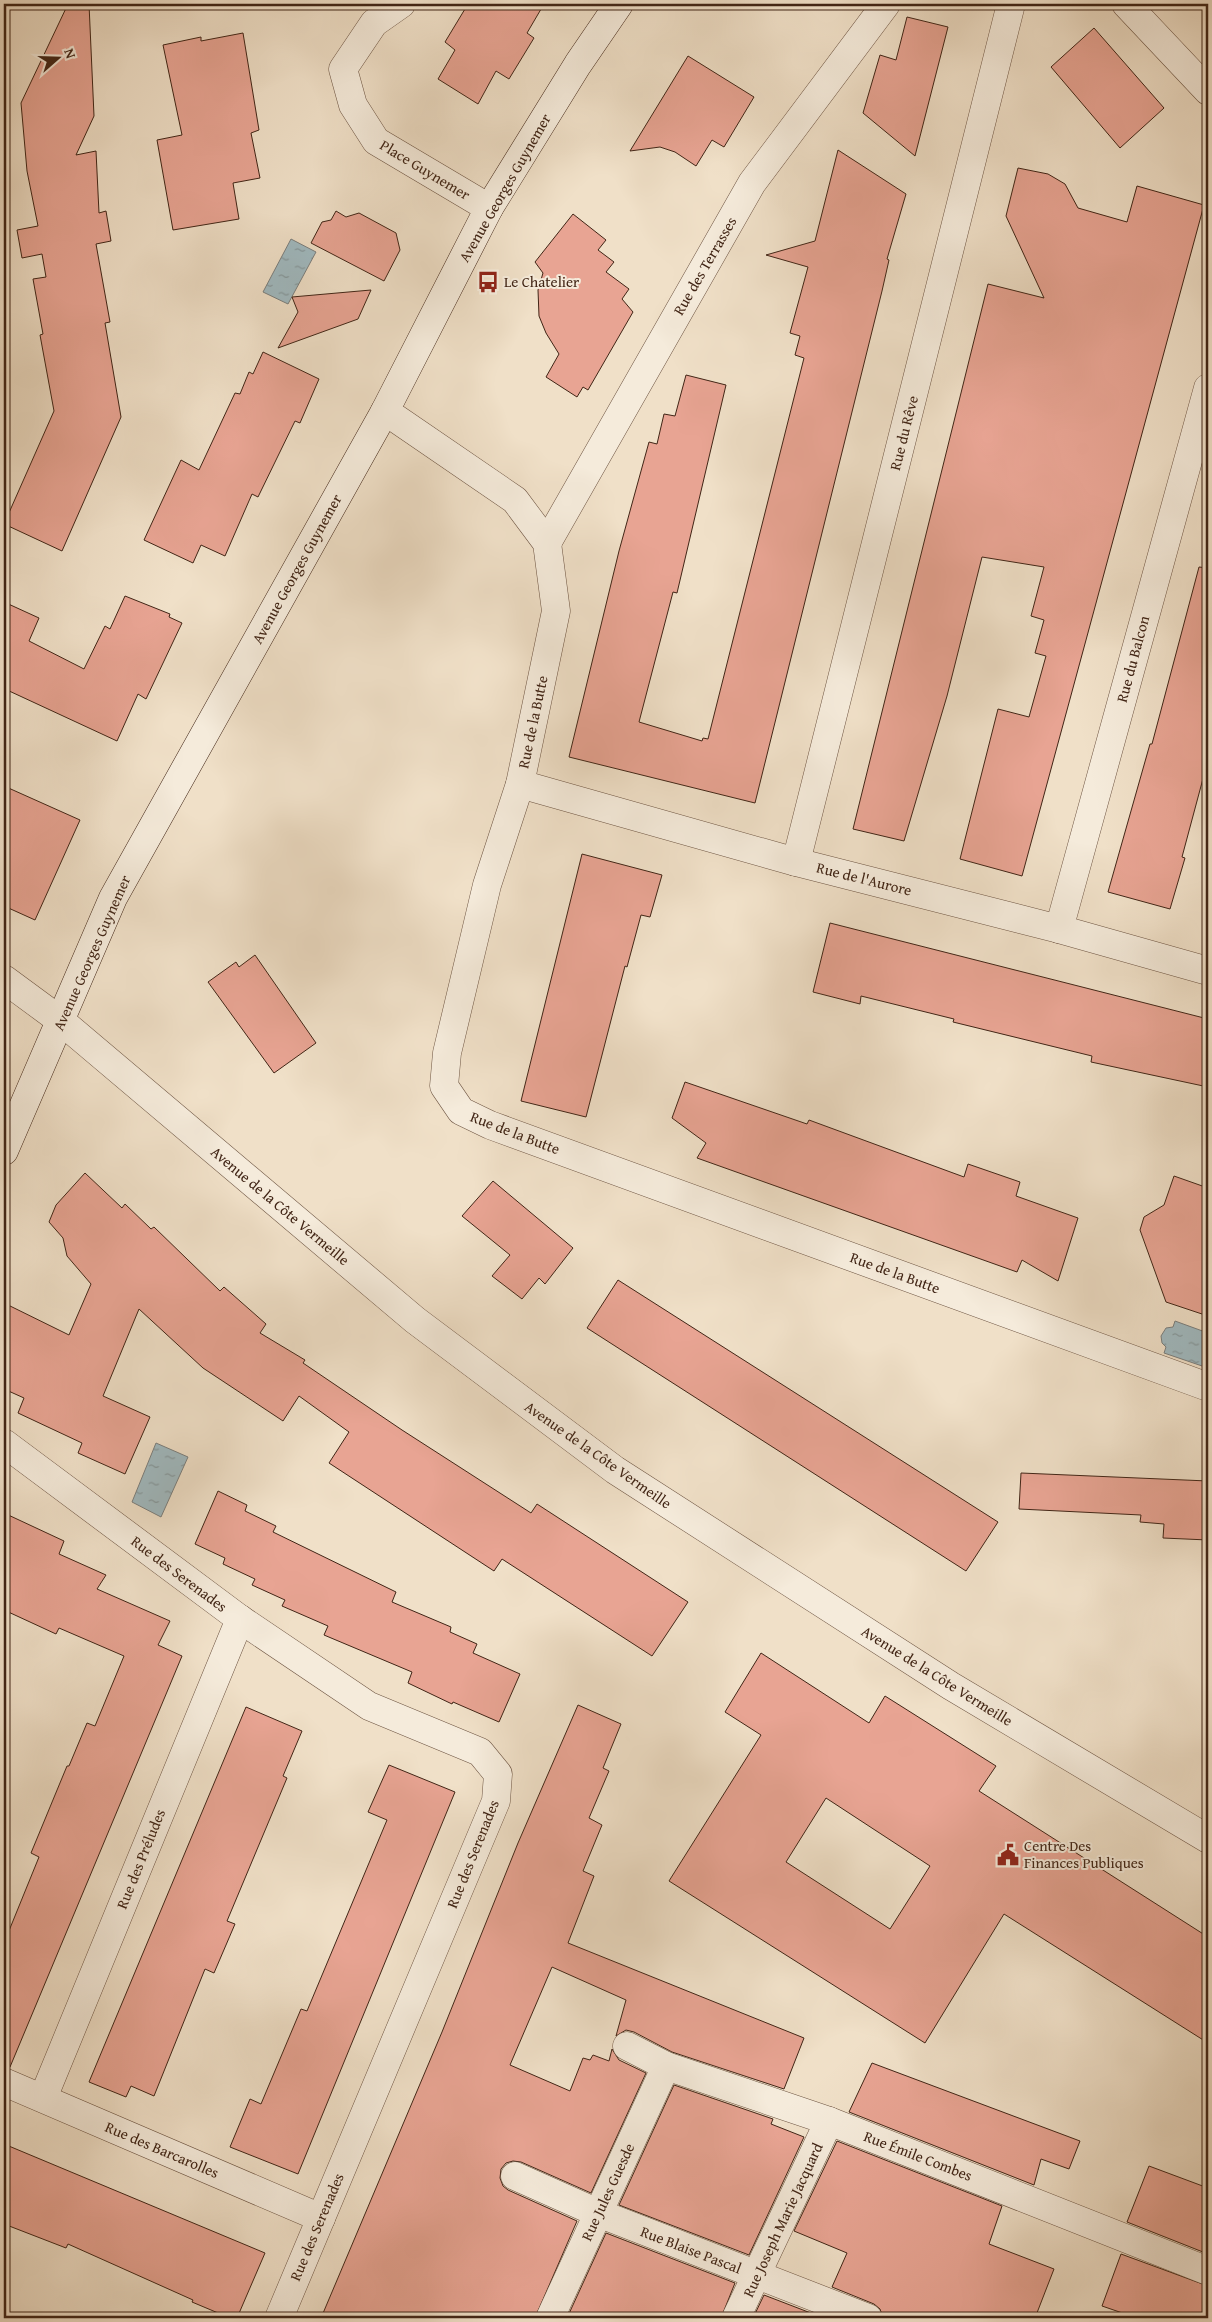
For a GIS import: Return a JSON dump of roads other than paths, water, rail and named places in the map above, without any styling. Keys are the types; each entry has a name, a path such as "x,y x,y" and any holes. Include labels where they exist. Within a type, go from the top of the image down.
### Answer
{"street":[{"name":"Place Guynemer","path":"400,4 374,23 343,68 352,105 376,141 489,208"},
{"name":"Avenue Georges Guynemer","path":"4,1151 113,898 385,410 489,208 578,64 619,4"},
{"name":"Rue des Terrasses","path":"547,543 752,183 886,4"},
{"name":"Rue du Rêve","path":"796,862 1011,4"},
{"path":"1126,4 1208,91"},
{"name":"Rue du Balcon","path":"1059,929 1208,388"},
{"name":"Rue de la Butte","path":"385,410 514,500 547,543 556,610 520,784 487,885 447,1053 444,1086 461,1112 499,1128 1208,1387"},
{"name":"Rue de l'Aurore","path":"520,784 796,862 1059,929 1208,971"},
{"name":"Avenue de la Côte Vermeille","path":"4,979 62,1020 415,1320 614,1470 951,1686 1208,1838"},
{"name":"Rue des Serenades","path":"4,1443 240,1619 369,1706 480,1752 498,1774 496,1801 279,2318"},
{"name":"Rue des Préludes","path":"43,2098 240,1619"},
{"name":"Rue Émile Combes","path":"627,2046 666,2066 829,2122 1208,2270"},
{"name":"Rue Jules Guesde","path":"550,2318 666,2066"},
{"name":"Rue des Barcarolles","path":"4,2082 320,2218"},
{"name":"Rue Joseph Marie Jacquard","path":"736,2318 829,2122"},
{"name":"Rue Blaise Pascal","path":"515,2176 598,2213 868,2318"}],"water":[{"path":"291,239 316,252 288,304 263,292"},
{"path":"1175,1321 1208,1333 1208,1368 1164,1353 1166,1347 1162,1343 1161,1336 1166,1328 1173,1327"},
{"path":"156,1443 188,1457 161,1517 132,1502"}],"place":[{"name":"Le Chatelier","path":"488,282"},
{"name":"Centre Des Finances Publiques","path":"1008,1855"}]}
